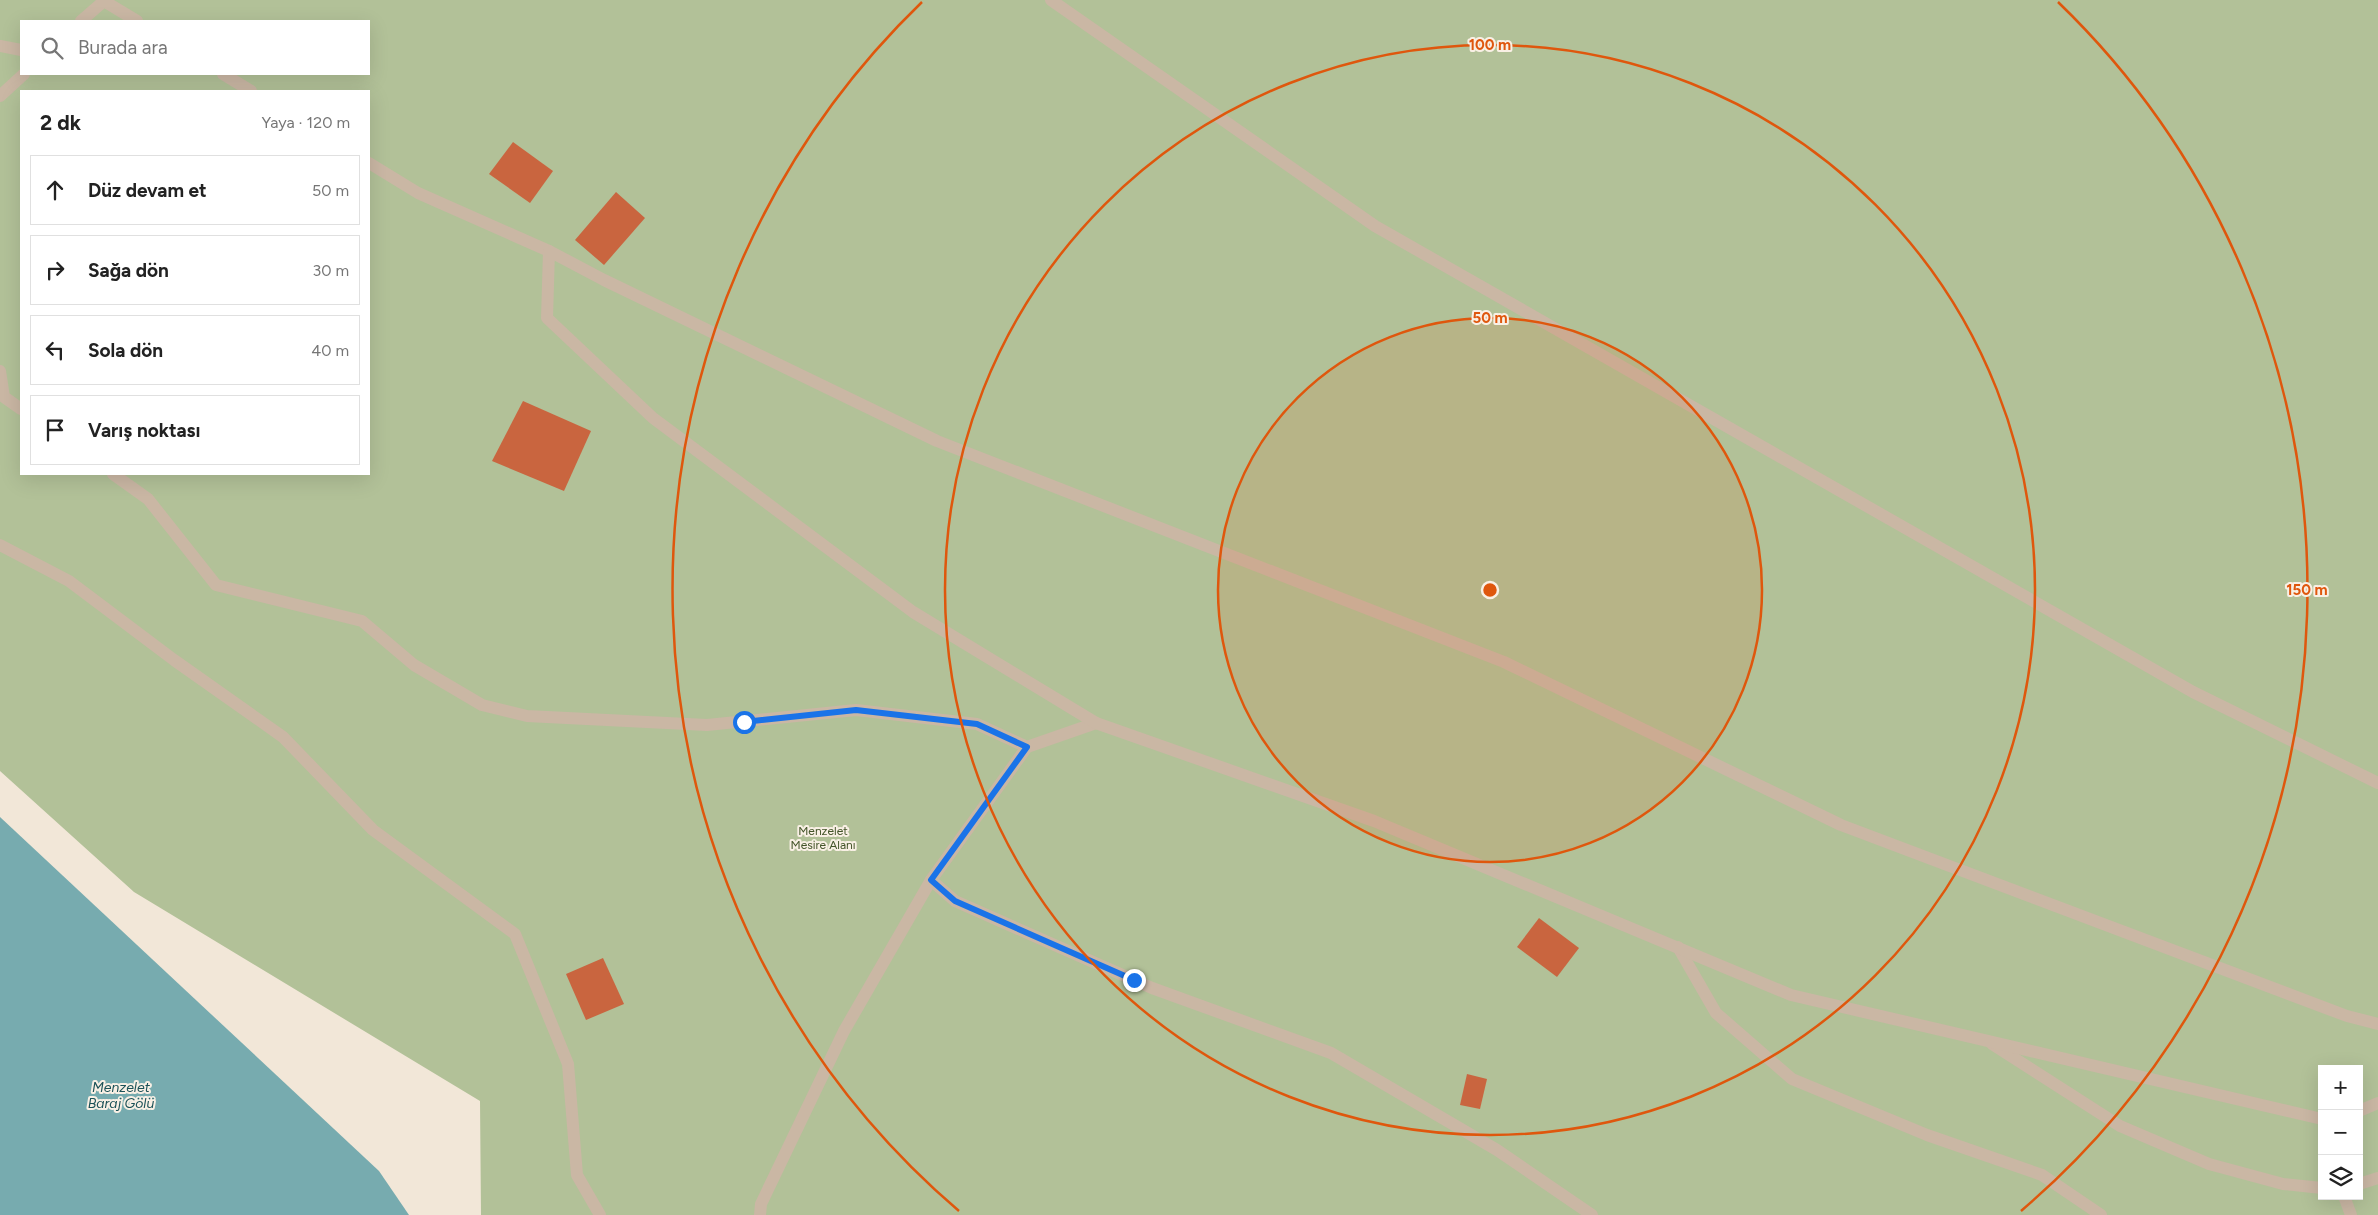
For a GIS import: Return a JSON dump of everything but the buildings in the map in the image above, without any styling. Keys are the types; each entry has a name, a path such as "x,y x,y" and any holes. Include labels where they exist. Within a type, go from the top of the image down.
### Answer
{"street":[{"path":"1051,0 1375,226 2193,692 2378,783"},
{"path":"83,20 104,1 136,20"},
{"path":"0,46 20,50"},
{"path":"0,96 23,75"},
{"path":"225,75 249,90"},
{"path":"370,164 418,193 549,251 604,280 937,441 1504,662 1841,825 2347,1016 2378,1024"},
{"path":"549,251 547,318 653,418 913,612 1096,723 1374,820 1791,995 2318,1118"},
{"path":"0,371 4,397 20,408"},
{"path":"114,475 148,498 216,584 362,621 414,665 482,705 527,716 707,725 856,710 977,724 1027,747"},
{"path":"0,545 69,581 174,660 283,737 373,830 515,934 568,1064 578,1175 600,1215"},
{"path":"760,1215 761,1204 844,1031 931,880 1027,747 1096,723"},
{"path":"931,880 955,901 1152,988 1332,1053 1497,1150 1592,1215"},
{"path":"1678,948 1716,1013 1792,1079 1927,1135 2042,1174 2102,1215"},
{"path":"1984,1039 2120,1126 2209,1164 2283,1184 2318,1188"},
{"path":"2361,1110 2378,1103"},
{"path":"2363,1183 2378,1178"},
{"path":"2345,1200 2351,1215"}],"green space":[{"name":"Menzelet Mesire Alanı","path":"0,0 2378,0 2378,1215 481,1215 480,1101 134,892 0,771"}],"water":[{"name":"Menzelet Baraj Gölü","path":"0,817 379,1171 409,1215 0,1215"}],"route":[{"path":"744,722 856,710 977,724 1027,747 931,880 955,901 1134,980"}]}
